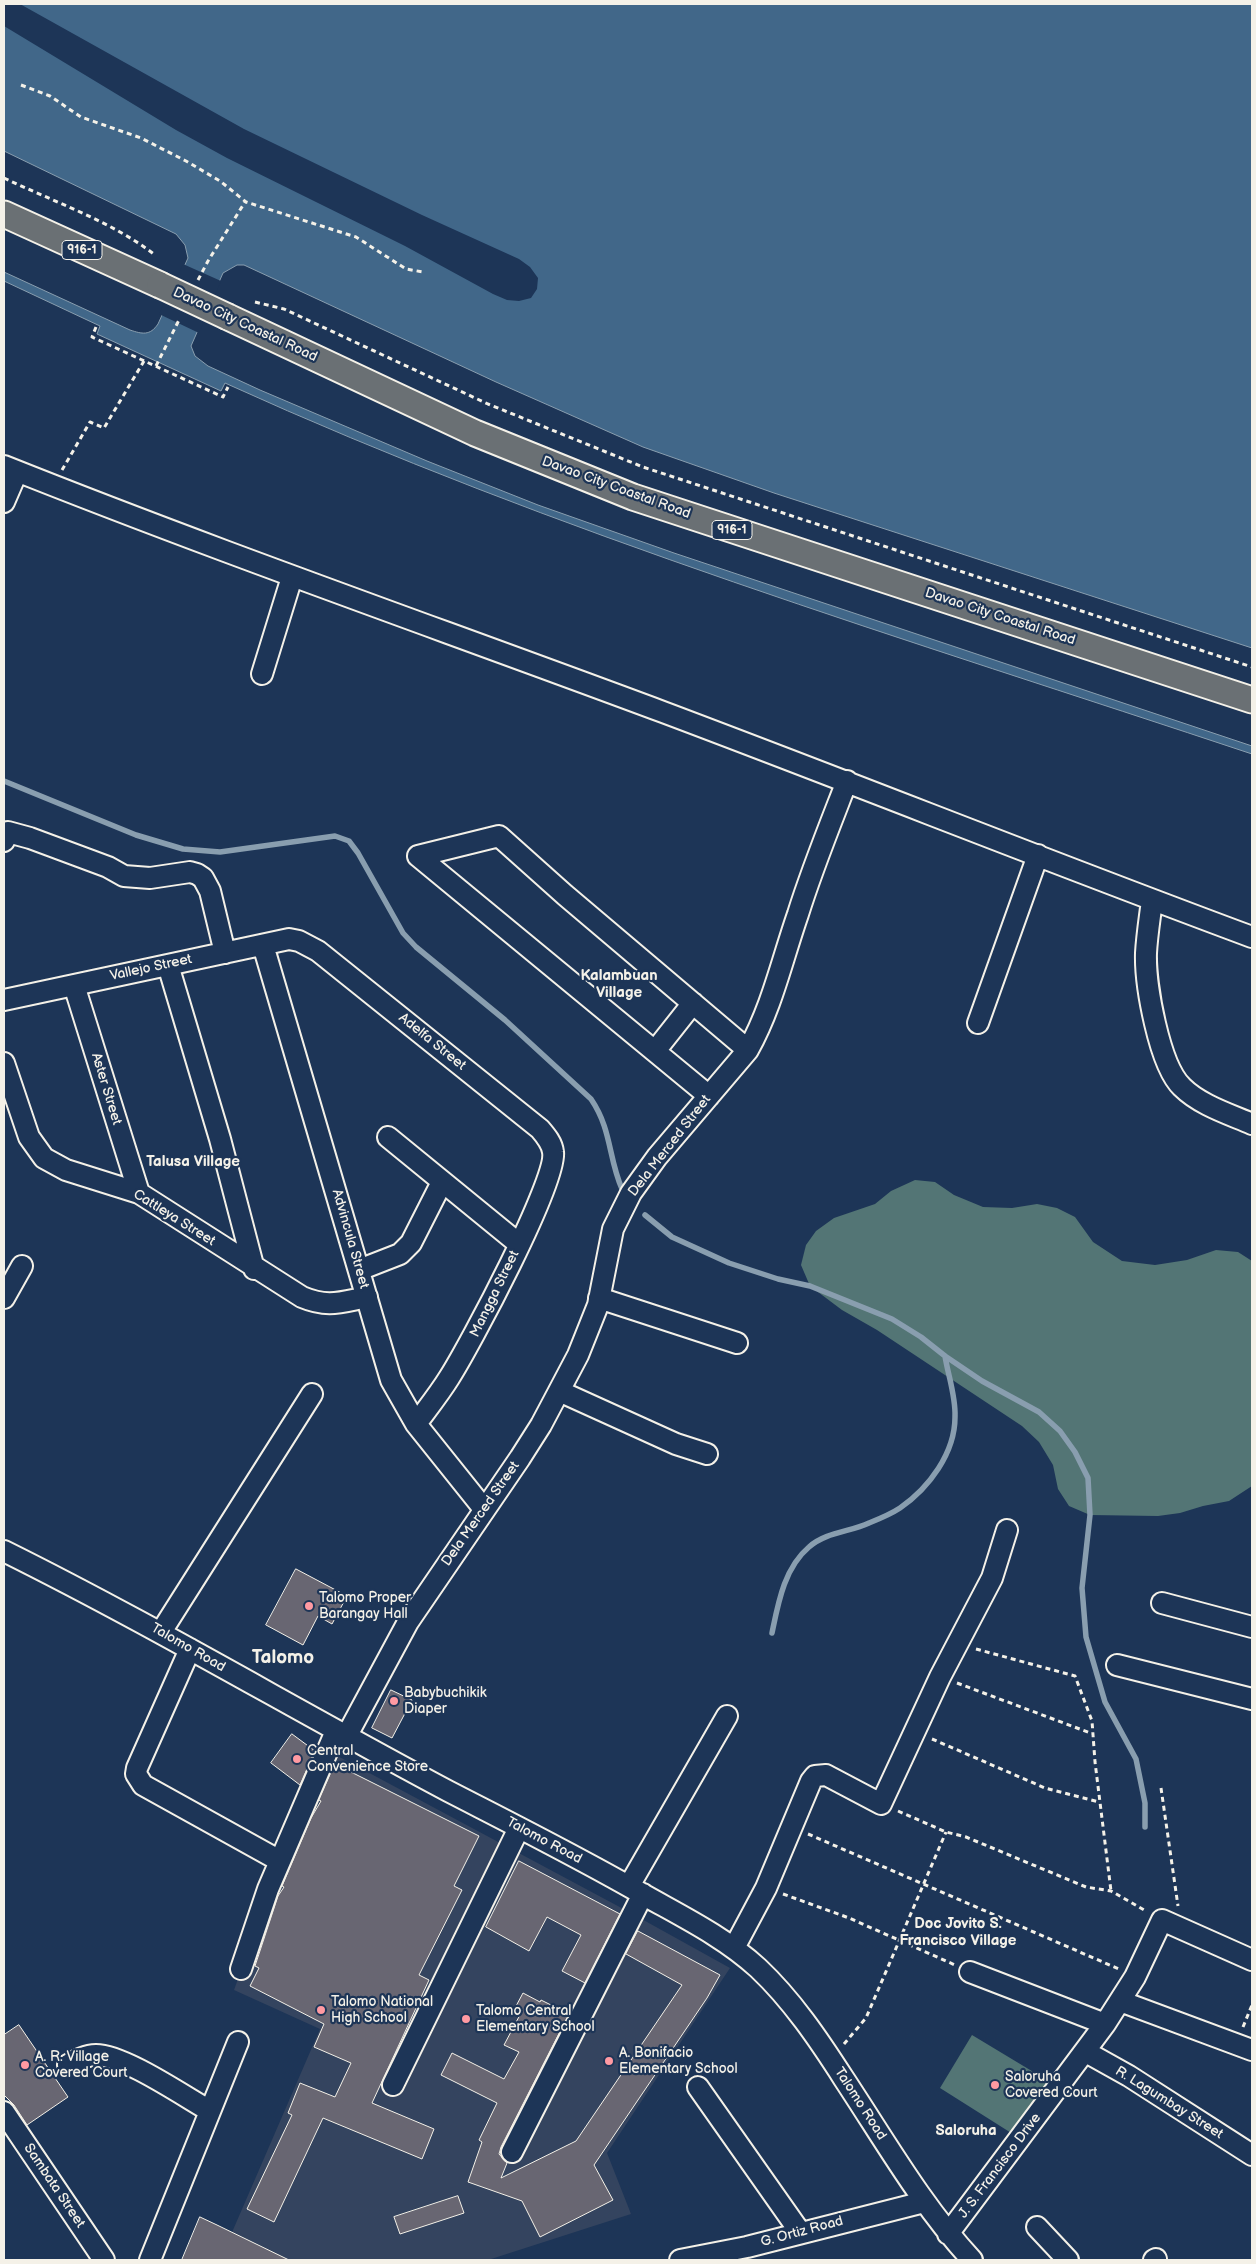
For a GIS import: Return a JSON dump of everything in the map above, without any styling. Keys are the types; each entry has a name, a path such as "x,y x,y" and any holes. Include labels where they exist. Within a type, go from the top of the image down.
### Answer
{"main road":[{"name":"Davao City Coastal Road","path":"4,214 475,433 633,497 1252,700"}],"street":[{"path":"4,502 10,469 292,577 553,671 846,781 1252,937"},
{"path":"262,674 292,577"},
{"name":"Dela Merced Street","path":"241,1969 268,1889 341,1734 408,1622 542,1425 578,1355 600,1298 608,1248 613,1229 624,1205 644,1174 748,1050 767,1012 798,912 846,781"},
{"path":"4,841 8,832 30,838 108,867 124,876 150,878 190,872 197,874 203,878 210,892 226,953"},
{"path":"709,1096 418,856 499,836 748,1050"},
{"path":"978,1023 1038,855"},
{"path":"1152,900 1146,954 1147,974 1156,1030 1171,1070 1181,1087 1204,1102 1252,1124"},
{"name":"Vallejo Street","path":"4,1000 263,945 299,940"},
{"name":"Adelfa Street","path":"299,940 318,950 540,1129 550,1141 554,1153"},
{"name":"Advincula Street","path":"263,945 391,1380 416,1424 484,1509"},
{"path":"168,965 220,1139 254,1269"},
{"name":"Aster Street","path":"74,984 139,1193"},
{"path":"655,1051 693,1003"},
{"name":"Cattleya Street","path":"4,1063 29,1137 44,1158 66,1170 139,1193 254,1269 317,1304 332,1304 367,1297"},
{"path":"388,1137 519,1244"},
{"name":"Mangga Street","path":"416,1424 448,1380 468,1347 519,1244 546,1184 554,1153"},
{"path":"359,1270 400,1254 411,1243 420,1230 442,1182"},
{"path":"4,1298 22,1266"},
{"path":"600,1298 737,1343"},
{"path":"559,1391 676,1444 707,1454"},
{"path":"161,1632 312,1394"},
{"path":"734,1948 766,1888 811,1781 821,1774 881,1804 940,1677 992,1578 1008,1530"},
{"name":"Talomo Road","path":"4,1551 161,1632 341,1734 636,1890 708,1930 734,1948 778,1988 831,2059 924,2202 948,2234 972,2260"},
{"path":"1162,1603 1252,1627"},
{"path":"190,1649 136,1774 144,1785 280,1861"},
{"path":"1117,1665 1252,1699"},
{"path":"512,2152 636,1890 728,1716"},
{"path":"393,2085 519,1828"},
{"path":"1162,1920 1252,1960"},
{"name":"J. S. Francisco Drive","path":"948,2234 1086,2052 1135,1977 1162,1920"},
{"path":"970,1972 1105,2024"},
{"path":"1120,2001 1244,2047"},
{"path":"150,2260 238,2042"},
{"name":"R. Lagumbay Street","path":"1086,2052 1128,2076 1252,2154"},
{"path":"68,2065 85,2056 97,2054 110,2057 135,2068 210,2111"},
{"path":"698,2087 800,2232"},
{"name":"Sambata Street","path":"4,2112 104,2260"},
{"name":"G. Ortiz Road","path":"680,2260 748,2254 800,2232 924,2202"},
{"path":"1037,2228 1068,2260"}],"path":[{"path":"21,85 50,96 81,117 141,138 186,161 220,181 246,202 356,237 406,269 423,272"},
{"path":"4,178 112,228 134,240 155,255"},
{"path":"255,302 284,309 488,404 644,467 1252,667"},
{"path":"96,327 92,336 223,397 228,387"},
{"path":"53,485 90,422 104,428 144,361"},
{"path":"958,1645 1075,1676 1092,1720 1099,1802 1111,1891"},
{"path":"940,1677 1093,1734"},
{"path":"915,1731 1045,1788 1099,1802"},
{"path":"1161,1788 1181,1928"},
{"path":"881,1804 946,1832 966,1837 1086,1887 1111,1891 1162,1920"},
{"path":"791,1827 1135,1977"},
{"path":"831,2059 866,2018 946,1832"},
{"path":"766,1888 831,1910 970,1972"},
{"path":"1244,2047 1252,2005"}],"shaded area":[{"path":"4,4 1252,4 1252,648 774,493 643,447 496,382 244,265 237,265 223,273 191,346 195,356 208,366 260,390 427,461 538,505 674,553 1252,746 1252,754 734,582 477,488 350,438 225,383 221,391 97,334 100,326 4,281 4,272 130,330 146,333 152,331 158,324 188,258 185,245 176,234 4,151"},
{"path":"332,1753 730,1968 607,2153 631,2214 488,2260 220,2260 320,2029 234,1990 280,1863"}],"green space":[{"path":"915,1180 935,1182 954,1195 983,1207 1012,1208 1037,1204 1057,1208 1075,1217 1093,1242 1122,1261 1155,1265 1187,1260 1216,1250 1238,1252 1252,1261 1252,1486 1229,1501 1180,1513 1158,1516 1090,1515 1069,1506 1058,1489 1053,1465 1039,1442 1022,1426 877,1330 842,1310 810,1286 801,1265 806,1245 816,1231 834,1218 875,1204 891,1191"},
{"name":"Saloruha Covered Court","path":"972,2035 1050,2082 1016,2136 940,2088"}],"pier":[{"path":"4,4 20,4 244,129 422,215 519,259 530,267 538,278 537,289 531,298 519,301 507,300 405,246 227,158 176,130 4,26"},
{"path":"183,264 221,281 199,333 159,314"}],"building":[{"name":"Talomo Proper Barangay Hall","path":"296,1569 347,1596 332,1624 318,1616 303,1645 266,1625"},
{"path":"391,1690 412,1700 392,1738 372,1728"},
{"name":"Central Convenience Store","path":"292,1734 315,1751 300,1785 271,1763"},
{"path":"335,1764 479,1836 454,1886 462,1890 419,1975 429,1980 372,2103 434,2129 422,2159 323,2118 274,2222 247,2209 292,2115 288,2113 300,2083 335,2097 351,2063 314,2047 324,2024 250,1986 259,1968 255,1966 278,1896 284,1887 282,1886 311,1818 321,1801 319,1800"},
{"path":"519,1861 620,1914 585,1983 562,1971 581,1935 547,1917 529,1951 486,1927"},
{"path":"638,1931 720,1975 707,1998 594,2165 613,2200 540,2237 522,2201 468,2182 482,2142 479,2140 497,2103 441,2075 452,2053 504,2079 519,2052 504,2045 522,2011 515,2008 523,1993 540,2002 541,2000 569,2014 501,2147 499,2154 507,2163 501,2178 576,2141 682,1985 626,1954"},
{"name":"A. R. Village Covered Court","path":"19,2025 68,2097 27,2125 14,2105 4,2095 4,2035"},
{"path":"458,2196 464,2213 400,2234 394,2217"},
{"path":"200,2217 217,2225 289,2260 182,2260"}],"waterway":[{"path":"4,781 136,835 183,849 220,852 335,836 349,841 358,853 403,933 416,947 505,1020 591,1099 603,1122 622,1189"},
{"path":"645,1215 672,1237 729,1263 778,1279 810,1286 892,1319 921,1337 982,1381 1039,1412 1060,1431 1075,1452 1088,1478 1090,1515 1082,1588 1086,1637 1105,1702 1136,1759 1145,1803 1145,1827"},
{"path":"772,1633 783,1587 794,1565 809,1547 830,1535 862,1526 896,1510 911,1500 938,1469 950,1444 955,1417 953,1394 945,1356"}],"place":[{"name":"Talomo Proper Barangay Hall","path":"309,1606"},
{"name":"Babybuchikik Diaper","path":"394,1701"},
{"name":"Central Convenience Store","path":"297,1759"},
{"name":"Talomo National High School","path":"321,2010"},
{"name":"Talomo Central Elementary School","path":"466,2019"},
{"name":"A. Bonifacio Elementary School","path":"609,2061"},
{"name":"A. R. Village Covered Court","path":"25,2065"},
{"name":"Saloruha Covered Court","path":"995,2085"}],"district":[{"name":"Kalambuan Village","path":"619,984"},
{"name":"Talusa Village","path":"193,1162"},
{"name":"Talomo","path":"283,1658"},
{"name":"Doc Jovito S. Francisco Village","path":"958,1932"},
{"name":"Saloruha","path":"966,2131"}]}
